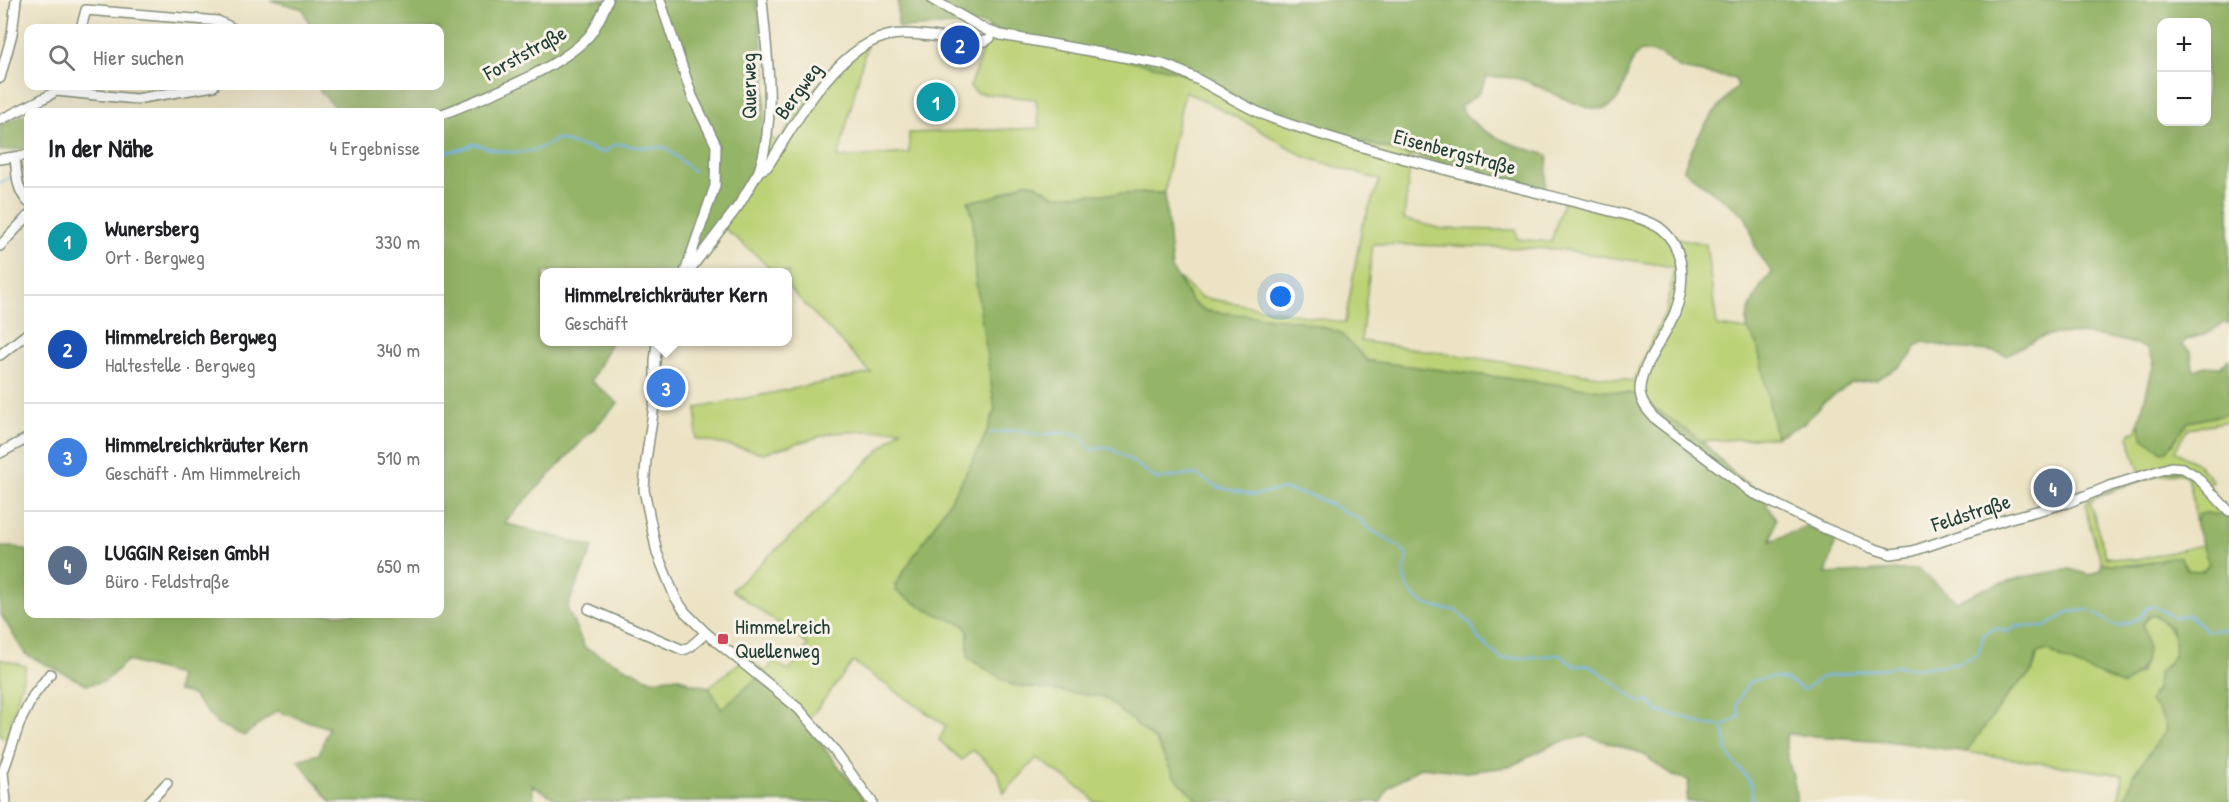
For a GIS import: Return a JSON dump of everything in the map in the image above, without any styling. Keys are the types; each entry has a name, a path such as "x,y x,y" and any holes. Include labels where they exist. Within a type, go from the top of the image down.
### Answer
{"street":[{"path":"0,78 12,34 16,0"},
{"name":"Forststraße","path":"444,112 504,88 561,58 589,36 608,0"},
{"path":"660,0 692,96 716,145 715,186 688,268"},
{"name":"Querweg","path":"759,171 765,154 770,103 762,0"},
{"name":"Eisenbergstraße","path":"933,0 992,32 1162,64 1185,73 1261,114 1300,128 1653,224 1669,237 1678,251 1682,282 1671,323 1644,371 1640,395 1648,411 1656,420 1750,492"},
{"path":"82,24 87,10 218,21 224,24"},
{"name":"Bergweg","path":"690,268 739,205 759,171 767,167 796,121 833,70 867,43 901,33 986,41 992,32"},
{"path":"0,120 54,90"},
{"path":"72,90 136,99 190,90"},
{"path":"0,159 24,155"},
{"path":"15,157 17,183 24,197"},
{"path":"0,246 24,220"},
{"path":"0,355 24,336"},
{"path":"657,346 655,399 644,490 657,553 675,597 685,612 706,633 799,709 833,749 872,802"},
{"path":"0,453 24,440"},
{"name":"Feldstraße","path":"1750,492 1860,543 1883,552 1898,554 2007,519 2067,503 2165,468 2183,468 2196,476 2229,511"},
{"path":"589,609 683,650 706,633"},
{"path":"6,802 3,771 20,722 34,694 50,674"},
{"path":"149,802 167,783"}],"green space":[{"path":"270,0 757,0 765,71 765,105 764,127 749,184 684,268 540,268 540,346 609,346 591,381 618,403 504,523 593,547 567,608 585,648 651,680 678,677 690,683 709,687 721,709 757,678 795,710 866,802 561,802 532,785 534,802 331,802 298,760 319,754 329,728 276,711 244,736 216,723 192,695 177,691 179,675 127,661 105,681 87,685 25,654 0,613 0,547 24,550 24,618 444,618 444,108 335,108 320,90 444,90 444,24 309,24 303,9"},
{"path":"898,0 2229,0 2229,324 2225,322 2207,334 2187,339 2182,345 2191,351 2193,369 2196,370 2205,366 2220,367 2229,359 2229,414 2188,422 2167,451 2162,452 2142,436 2139,422 2154,362 2147,349 2099,336 2059,334 2038,338 2007,355 1923,342 1916,346 1911,356 1899,367 1876,380 1852,383 1823,403 1805,423 1776,437 1757,343 1748,330 1747,323 1754,299 1772,273 1758,253 1748,222 1742,213 1683,170 1706,124 1738,86 1735,79 1681,69 1659,54 1641,51 1632,63 1616,100 1610,106 1602,109 1579,105 1523,80 1501,77 1487,77 1479,93 1460,107 1467,117 1487,132 1511,144 1548,155 1545,191 1301,125 1262,111 1197,76 1002,32 982,24 898,28"},
{"path":"989,28 1144,57 1301,125 1411,156 1404,219 1442,229 1516,230 1517,239 1551,242 1565,196 1658,223 1677,238 1706,244 1717,326 1748,330 1757,342 1776,437 1702,441 1634,394 1368,361 1355,349 1300,321 1206,311 1192,302 1179,278 1200,297 1345,323 1362,226 1380,180 1305,157 1251,125 1185,91 1171,152 1165,193 1053,195 1036,184 1024,182 998,195 969,201 973,218 975,276 995,409 965,476 896,584 896,591 927,610 964,625 968,632 968,658 1012,685 1104,697 1156,741 1174,776 1200,802 1094,802 1088,794 1037,758 1004,793 998,773 973,750 962,760 939,740 946,726 853,662 813,714 804,721 721,709 709,687 746,658 766,672 774,661 789,671 808,645 732,590 804,524 901,429 832,433 764,453 696,439 697,408 871,373 792,291 792,268 769,268 719,224 749,184 764,127 770,137 779,142 806,96 867,44 838,158 909,153 909,133 1039,128 1036,99 977,93 970,87","holes":["1373,244 1558,249 1674,267 1666,311 1633,381 1361,341"]},
{"path":"24,114 24,148 0,151 0,125"},
{"path":"1024,182 1036,184 1053,195 1165,193 1172,269 1192,302 1206,311 1300,321 1339,332 1368,361 1634,394 1702,441 1737,477 1768,496 1766,504 1776,519 1771,541 1807,526 1836,541 1826,574 1918,569 1957,601 1986,588 2022,577 2070,569 2090,575 2100,570 2102,563 2132,566 2179,556 2188,570 2203,571 2209,564 2196,526 2198,515 2206,513 2217,515 2224,511 2229,516 2229,802 2125,802 2133,775 2166,730 2161,714 2150,702 2156,689 2159,673 2175,655 2174,637 2171,628 2156,616 2149,616 2143,624 2147,643 2146,659 2138,672 2124,685 2064,660 2047,650 2037,653 2034,670 2013,689 1966,752 1886,741 1787,734 1787,752 1796,802 1686,802 1689,780 1673,776 1641,753 1587,736 1554,744 1509,767 1467,772 1421,767 1389,787 1381,802 1200,802 1174,776 1156,741 1104,697 1012,685 968,658 968,632 964,625 927,610 896,591 895,585 965,476 995,409 975,276 973,218 968,201 998,195"},
{"path":"2229,414 2229,421 2188,428 2175,451 2199,465 2213,481 2210,484 2190,468 2140,473 2128,437 2130,433 2137,431 2139,422 2143,436 2158,448 2172,445 2188,422"},
{"path":"2166,471 2182,471 2194,478 2224,511 2217,515 2206,513 2198,515 2196,526 2190,485 2186,476 2179,474 2153,477 2122,487 2090,502 2106,557 2136,560 2202,545 2209,562 2207,568 2203,572 2190,572 2184,566 2102,563 2089,523 2087,500 2111,489"},
{"path":"2149,616 2157,616 2172,632 2175,640 2175,655 2159,673 2156,689 2151,695 2166,730 2125,802 2118,802 2123,775 1966,752 2013,689 2034,670 2037,653 2047,650 2064,660 2139,674 2146,650 2143,625"},
{"path":"0,659 26,666 7,738 0,736"}],"waterway":[{"path":"444,150 446,152 463,149 474,144 506,152 527,152 557,139 604,153 618,144 634,147 665,147 693,171"},
{"path":"20,173 24,172"},
{"path":"0,183 14,175"},
{"path":"991,433 1018,430 1039,435 1069,432 1081,437 1091,450 1108,447 1157,479 1195,474 1217,487 1254,495 1283,489 1315,497 1356,517 1373,531 1401,548 1407,557 1405,581 1413,596 1433,607 1456,610 1472,626 1478,639 1502,659 1559,655 1575,666 1590,665 1639,702 1650,702 1659,712 1684,717 1703,725 1724,726 1740,716 1736,705 1749,682 1777,678 1789,681 1803,690 1822,677 1898,666 1919,668 1958,663 1978,654 1984,634 1996,628 2008,632 2017,626 2045,627 2069,612 2090,610"},
{"path":"2095,613 2116,627 2140,618 2146,608 2155,606 2174,617 2190,615 2207,631 2229,629"},
{"path":"1724,727 1727,751 1751,786 1751,802"}],"place":[{"name":"Himmelreich Bergweg","path":"960,45"},
{"name":"Wunersberg","path":"936,102"},
{"name":"Himmelreichkräuter Kern","path":"666,388"},
{"name":"LUGGIN Reisen GmbH","path":"2053,488"},
{"name":"Himmelreich Quellenweg","path":"723,639"}]}
